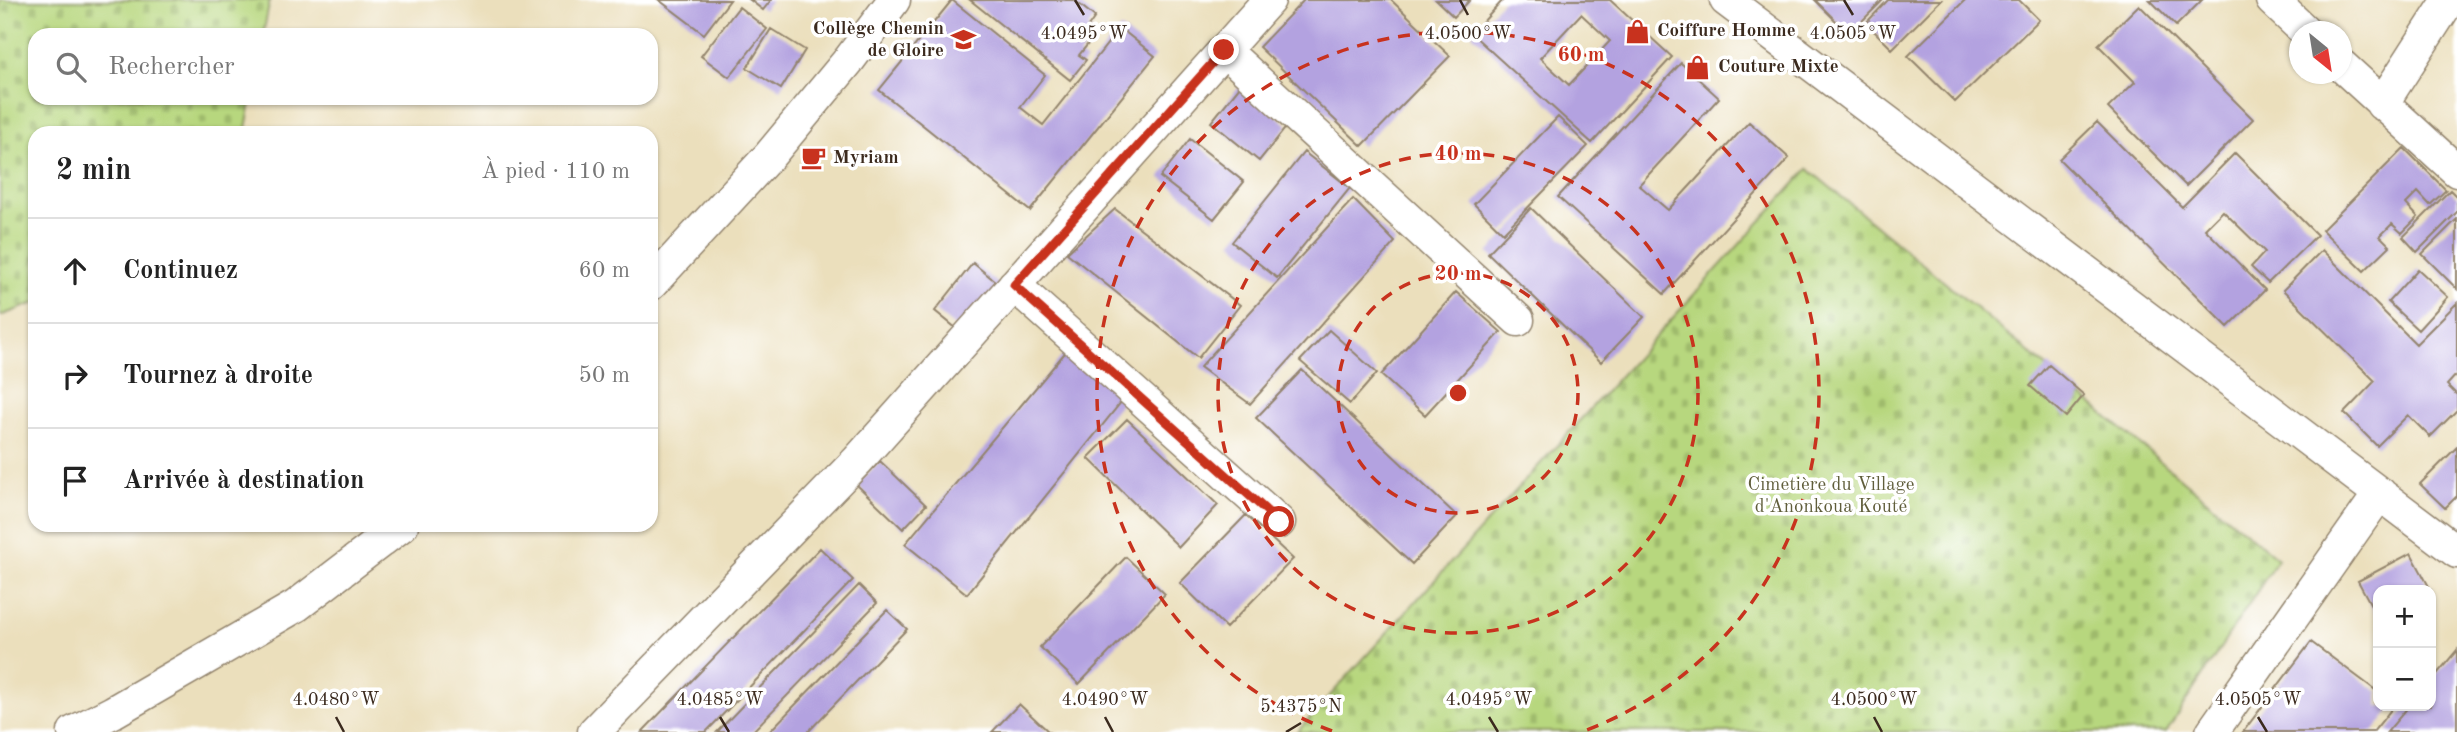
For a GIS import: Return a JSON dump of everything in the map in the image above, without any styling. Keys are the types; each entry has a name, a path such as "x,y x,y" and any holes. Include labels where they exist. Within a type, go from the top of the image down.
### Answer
{"street":[{"path":"658,276 770,155 849,60 894,0"},
{"path":"594,732 858,460 1269,0"},
{"path":"1726,0 2457,552"},
{"path":"2272,0 2294,21"},
{"path":"2382,104 2449,0"},
{"path":"1224,50 1518,320"},
{"path":"2352,76 2457,171"},
{"path":"1014,285 1279,522"},
{"path":"2212,732 2380,493"},
{"path":"74,732 296,606 393,532"}],"green space":[{"path":"0,0 270,0 264,28 28,28 28,105 251,105 246,126 28,126 28,306 0,316"},
{"name":"Cimetière du Village d'Anonkoua Kouté","path":"1808,169 2278,559 2166,732 1297,732"}],"building":[{"path":"659,0 730,0 704,34"},
{"path":"750,0 771,0 763,10"},
{"path":"952,0 1045,75 1020,107 1043,125 1120,28 1155,56 1030,211 879,90"},
{"path":"970,0 1074,0 1095,17 1088,27 1096,34 1079,55 1086,60 1070,80"},
{"path":"1304,0 1391,0 1450,56 1362,146 1259,47"},
{"path":"1436,0 1470,0 1454,17"},
{"path":"1503,0 1610,0 1672,57 1592,143 1472,34","holes":["1581,14 1610,41 1569,85 1540,58"]},
{"path":"1815,0 1883,0 1849,34"},
{"path":"1888,0 1941,0 1892,49 1866,23"},
{"path":"1965,0 2019,0 2039,20 1955,102 1908,56"},
{"path":"2150,0 2202,0 2176,26"},
{"path":"2139,5 2253,119 2186,186 2108,108 2135,82 2098,45"},
{"path":"739,7 767,29 729,77 701,56"},
{"path":"771,29 805,50 781,89 747,68"},
{"path":"1681,63 1719,98 1639,185 1668,210 1749,122 1789,158 1664,294 1558,197"},
{"path":"1240,86 1288,125 1259,161 1211,122"},
{"path":"1558,117 1588,146 1503,233 1474,204"},
{"path":"2097,122 2182,207 2235,153 2317,235 2268,283 2251,267 2265,252 2223,211 2205,229 2265,290 2228,327 2059,159"},
{"path":"1190,139 1244,182 1214,219 1160,177"},
{"path":"2404,148 2446,190 2430,205 2418,192 2406,204 2418,217 2402,233 2392,224 2380,236 2390,246 2364,271 2322,230"},
{"path":"1304,152 1350,188 1277,278 1232,242"},
{"path":"2450,190 2457,197 2457,212 2417,252 2403,237"},
{"path":"1353,199 1395,242 1250,404 1200,367"},
{"path":"1531,208 1644,317 1601,362 1488,253"},
{"path":"1115,209 1240,305 1198,358 1067,253"},
{"path":"2457,219 2457,289 2422,254"},
{"path":"2322,250 2416,344 2457,303 2457,374 2447,385 2457,395 2457,410 2430,437 2408,415 2377,446 2344,413 2375,381 2283,290"},
{"path":"973,263 1001,286 962,333 935,311"},
{"path":"2418,269 2448,297 2418,330 2388,302"},
{"path":"1456,292 1501,332 1425,415 1381,375"},
{"path":"1329,330 1377,373 1350,404 1300,361"},
{"path":"1069,348 1126,396 967,594 905,544"},
{"path":"2049,365 2084,395 2066,417 2030,386"},
{"path":"1302,370 1457,516 1412,564 1256,418"},
{"path":"1127,419 1218,505 1179,547 1088,458"},
{"path":"2457,447 2457,496 2445,508 2420,484"},
{"path":"880,461 926,505 903,529 857,485"},
{"path":"1246,515 1293,559 1226,628 1180,583"},
{"path":"820,548 853,580 706,732 642,732"},
{"path":"2411,553 2428,585 2373,585 2373,609 2358,581"},
{"path":"1126,557 1165,594 1079,684 1040,647"},
{"path":"859,585 877,603 752,732 717,732"},
{"path":"887,610 907,629 808,732 769,732"},
{"path":"2311,642 2373,688 2373,711 2390,711 2373,732 2243,732"},
{"path":"2457,650 2457,732 2387,732 2405,711 2436,711 2436,675"},
{"path":"1019,704 1049,732 992,732"}],"place":[{"name":"Coiffure Homme","path":"1637,31"},
{"name":"Collège Chemin de Gloire","path":"964,40"},
{"name":"Couture Mixte","path":"1698,67"},
{"name":"Myriam","path":"813,158"}],"route":[{"path":"1224,50 1014,285 1279,522"}]}
